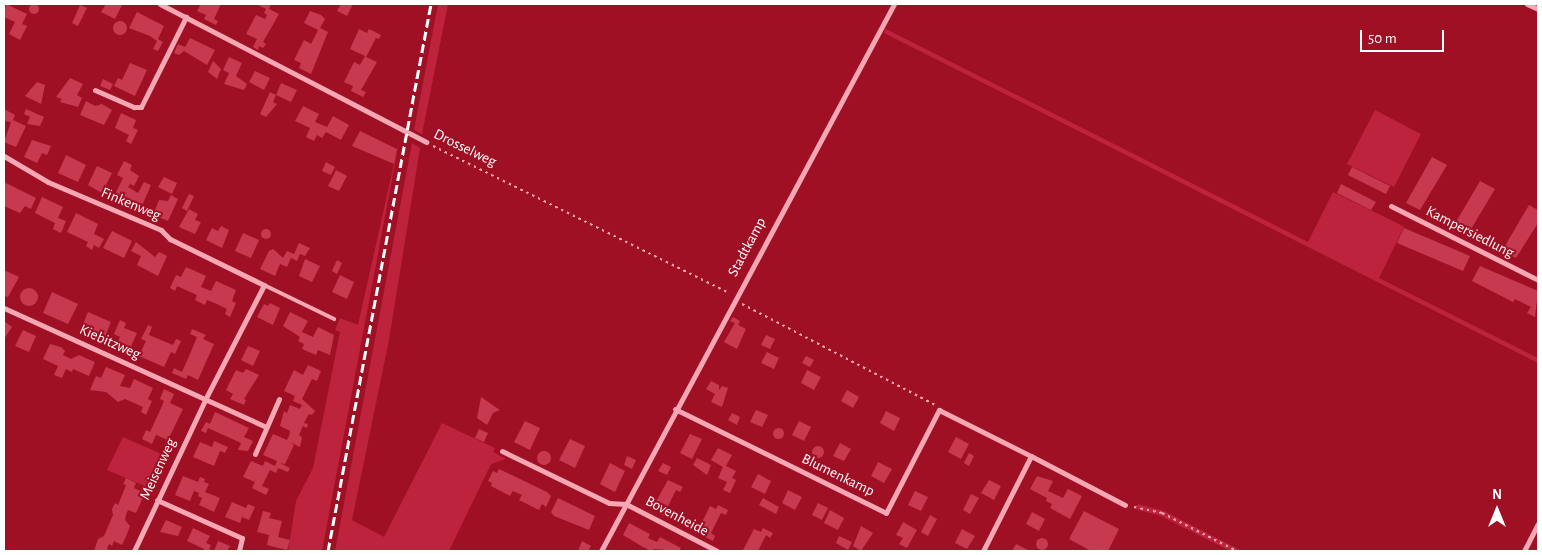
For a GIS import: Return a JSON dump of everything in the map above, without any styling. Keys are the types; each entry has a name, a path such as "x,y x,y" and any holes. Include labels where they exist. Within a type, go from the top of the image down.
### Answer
{"street":[{"name":"Drosselweg","path":"160,4 426,142"},
{"name":"Stadtkamp","path":"601,551 675,409 894,4"},
{"path":"1527,4 1538,9"},
{"path":"94,90 134,107 141,107 186,17"},
{"name":"Finkenweg","path":"4,156 48,182 161,230 170,238 264,285"},
{"name":"Kampersiedlung","path":"1391,206 1538,280"},
{"name":"Meisenweg","path":"134,551 206,398 264,285"},
{"name":"Kiebitzweg","path":"4,308 206,398"},
{"path":"206,398 266,427"},
{"path":"255,454 279,399"},
{"name":"Blumenkamp","path":"675,409 886,513 939,410"},
{"path":"939,410 1125,505"},
{"path":"502,451 610,503 626,504"},
{"path":"983,551 1031,456"},
{"path":"157,500 242,538 239,551"},
{"name":"Bovenheide","path":"626,504 717,551"},
{"path":"1524,551 1538,524"}],"lane":[{"path":"264,285 334,318"}],"path":[{"name":"Drosselweg","path":"426,142 735,297"},
{"path":"735,297 740,304 932,402 939,410"},
{"path":"1125,505 1162,513 1237,551"}],"shaded area":[{"path":"438,4 448,4 422,134 414,130"},
{"path":"886,29 1308,242 1333,192 1397,223 1404,227 1379,278 1538,358 1538,363 884,33"},
{"path":"1375,110 1421,134 1394,187 1347,164"},
{"path":"400,137 322,551 288,551 296,501 313,468 340,332 335,330 340,318 358,325"},
{"path":"412,143 420,148 389,340 352,520 384,537 442,423 495,448 493,452 506,459 491,464 449,551 335,551"},
{"path":"123,437 166,456 147,487 107,470"},
{"path":"1138,504 1164,511 1242,551 1230,551 1161,516 1135,509"}],"building":[{"path":"6,4 27,14 22,24 27,26 20,40 9,34 15,22 4,17"},
{"path":"32,4 36,4 39,9 38,13 32,14 29,11 29,7"},
{"path":"106,4 122,5 115,19 101,12"},
{"path":"201,4 221,4 214,19 218,21 216,25 204,19 206,15 197,11"},
{"path":"256,4 271,4 269,9 279,14 263,42 266,44 263,48 259,46 258,50 253,47 257,39 246,34 256,15 265,19 267,15 264,13 266,9"},
{"path":"341,4 353,4 347,16 337,11"},
{"path":"80,5 87,8 78,26 72,23"},
{"path":"310,11 321,15 325,19 320,28 328,32 311,74 299,68 301,63 294,60 304,40 311,44 318,30 304,23"},
{"path":"137,12 164,26 158,39 163,42 158,51 153,49 157,41 150,36 129,28"},
{"path":"120,21 125,23 127,28 125,33 120,35 115,33 113,28 115,23"},
{"path":"359,29 367,33 369,29 381,35 379,39 376,38 366,57 377,62 361,90 366,92 363,97 351,91 353,86 344,82 354,62 360,65 365,56 350,49"},
{"path":"190,38 215,50 207,65 184,51 179,55 174,53 178,44 185,47"},
{"path":"229,57 242,63 236,76 247,84 244,90 224,84 229,73 223,70"},
{"path":"213,61 221,69 217,79 208,72"},
{"path":"130,63 147,70 135,96 114,86 118,78 122,80"},
{"path":"255,71 270,78 264,90 249,82"},
{"path":"70,78 83,84 77,95 82,98 78,107 60,102 62,99 56,97"},
{"path":"103,79 113,84 110,90 100,86"},
{"path":"37,82 45,85 41,104 25,96"},
{"path":"281,83 297,90 291,102 276,95"},
{"path":"270,92 276,95 273,102 277,104 266,117 260,114"},
{"path":"86,101 95,106 102,104 112,110 104,125 80,115"},
{"path":"303,106 319,114 315,122 327,127 333,116 349,125 341,140 326,132 322,138 317,135 314,141 306,137 310,128 295,121"},
{"path":"4,109 15,115 13,120 26,126 16,147 4,142 11,122 4,121"},
{"path":"26,109 44,117 40,126 27,124 30,117 24,114"},
{"path":"121,113 136,120 133,128 138,130 131,144 126,141 129,135 115,128"},
{"path":"360,131 397,149 394,164 352,146"},
{"path":"32,140 51,146 47,155 42,153 37,163 24,157"},
{"path":"66,155 86,165 78,182 58,173"},
{"path":"1432,157 1447,165 1420,210 1406,203"},
{"path":"124,161 132,165 130,170 139,176 134,186 130,184 128,187 138,193 144,182 151,185 141,208 114,196 123,178 117,175"},
{"path":"326,162 335,167 331,175 322,171"},
{"path":"97,166 112,173 102,193 88,185"},
{"path":"1352,167 1390,186 1386,194 1348,175"},
{"path":"336,170 347,176 339,191 328,186"},
{"path":"164,177 177,183 172,194 158,187"},
{"path":"1480,181 1495,189 1468,234 1453,227"},
{"path":"4,182 36,198 31,209 25,206 20,213 4,206"},
{"path":"1341,184 1376,202 1371,210 1337,193"},
{"path":"189,194 194,196 187,211 182,208"},
{"path":"171,195 178,199 168,221 154,215 159,200 168,201"},
{"path":"42,197 63,207 58,218 66,221 61,233 53,229 55,223 35,213"},
{"path":"1529,205 1538,210 1538,223 1516,258 1502,251"},
{"path":"189,209 198,214 195,220 201,222 195,234 179,227"},
{"path":"76,213 98,224 94,234 104,239 99,248 94,245 92,250 86,246 88,242 67,232"},
{"path":"221,226 229,230 222,248 206,240 212,228 218,231"},
{"path":"1404,228 1470,256 1463,271 1397,243"},
{"path":"264,229 268,229 271,234 270,238 264,239 261,236 261,232"},
{"path":"112,231 132,241 124,258 103,248"},
{"path":"243,233 259,240 251,258 235,251"},
{"path":"136,242 155,257 159,252 167,256 158,276 137,265 141,256 131,251"},
{"path":"299,243 310,248 305,256 300,254 297,261 291,258 287,267 280,264 275,276 260,269 269,251 273,249 283,258 287,251 294,254"},
{"path":"305,259 320,266 312,282 299,276"},
{"path":"337,260 342,263 337,274 332,271"},
{"path":"1480,266 1538,291 1535,317 1527,313 1531,307 1515,299 1513,302 1472,281"},
{"path":"186,267 206,276 201,287 211,291 216,281 236,290 232,301 236,303 230,317 225,314 227,309 217,304 207,300 205,305 195,300 197,295 177,286 175,291 170,288 176,275 181,277"},
{"path":"4,270 19,277 8,297 4,296"},
{"path":"340,275 354,282 347,299 332,292"},
{"path":"29,288 35,291 38,297 35,303 29,306 23,303 20,297 23,291"},
{"path":"52,292 78,304 68,324 43,313"},
{"path":"270,303 280,308 273,325 257,317 264,304 268,306"},
{"path":"88,312 111,322 104,339 93,331 81,329"},
{"path":"290,312 308,321 302,332 313,337 318,327 334,335 330,355 318,350 316,355 302,349 304,344 298,341 300,337 283,326"},
{"path":"733,317 740,321 738,325 746,329 737,349 724,342 735,323 730,321"},
{"path":"120,320 126,323 124,328 137,333 129,351 116,346 120,337 114,334"},
{"path":"4,321 12,327 4,339"},
{"path":"148,325 152,327 149,335 173,345 176,339 181,341 175,354 171,352 164,367 139,356 146,341 141,339"},
{"path":"192,329 206,335 203,339 214,344 198,380 188,375 186,379 172,373 174,368 182,372 197,337 190,334"},
{"path":"23,330 36,336 29,352 15,346"},
{"path":"766,335 775,339 770,349 761,345"},
{"path":"50,344 61,347 65,351 63,355 71,359 79,355 95,362 89,376 73,369 72,372 66,369 62,378 54,375 58,366 43,359"},
{"path":"248,346 260,351 253,366 241,360"},
{"path":"767,352 779,358 774,369 761,363"},
{"path":"806,356 814,360 810,367 802,363"},
{"path":"308,365 321,371 317,381 312,379 302,399 315,411 312,415 309,414 304,423 308,424 307,428 303,426 299,435 302,437 300,447 290,442 294,445 285,464 280,463 290,468 288,472 278,468 276,473 270,470 262,486 269,489 266,495 252,488 255,482 243,477 251,461 263,466 265,461 275,466 277,461 263,455 273,434 287,440 289,436 290,431 280,426 284,411 287,413 290,405 300,409 302,405 293,401 295,396 284,391 294,370 303,375"},
{"path":"106,367 125,375 120,386 130,388 134,379 153,388 148,399 152,401 146,415 141,412 143,407 125,399 118,402 106,392 90,390 96,376 101,378"},
{"path":"246,369 259,375 244,399 246,400 244,405 230,399 233,394 226,390 236,370 243,373"},
{"path":"807,370 821,377 814,390 801,383"},
{"path":"711,381 719,385 719,390 722,386 728,388 722,407 711,402 715,394 706,389"},
{"path":"164,389 174,394 170,403 183,409 168,440 156,435 152,444 142,439 146,430 150,432 161,408 164,401 160,399"},
{"path":"847,390 859,397 853,408 841,401"},
{"path":"481,397 500,410 493,413 487,425 477,418"},
{"path":"756,410 768,415 762,427 750,422"},
{"path":"886,411 900,418 894,431 880,423"},
{"path":"215,412 249,428 244,437 253,441 248,451 238,450 241,443 208,428 206,433 201,431 206,422 210,424"},
{"path":"732,413 740,417 737,425 728,420"},
{"path":"525,421 540,428 530,450 514,442"},
{"path":"799,421 811,427 804,441 792,435"},
{"path":"778,427 784,433 778,439 772,433"},
{"path":"479,429 488,433 484,442 475,438"},
{"path":"690,434 702,439 692,459 680,453"},
{"path":"956,437 969,444 961,459 948,452"},
{"path":"570,439 585,446 575,468 559,460"},
{"path":"214,441 228,447 225,453 220,451 214,466 193,457 200,442 212,447"},
{"path":"840,443 851,449 844,461 833,456"},
{"path":"818,446 824,452 818,458 812,452"},
{"path":"718,448 732,455 726,466 736,471 732,478 736,480 730,493 723,490 727,482 718,478 723,467 711,460"},
{"path":"544,451 549,453 551,458 549,463 544,465 539,463 537,458 539,453"},
{"path":"969,453 974,456 969,466 964,463"},
{"path":"627,456 636,460 632,469 624,465"},
{"path":"697,458 711,465 707,475 693,465"},
{"path":"878,462 892,469 884,483 871,476"},
{"path":"610,463 625,471 615,492 600,484"},
{"path":"663,463 671,467 667,475 658,471"},
{"path":"499,469 547,492 551,496 546,507 542,504 539,510 519,500 522,495 513,491 510,496 491,486 492,483 488,481 493,471 497,473"},
{"path":"758,474 771,481 765,494 751,487"},
{"path":"183,476 198,482 200,477 205,479 204,482 209,484 205,492 220,498 214,512 199,505 202,498 198,496 199,493 194,491 190,501 175,495"},
{"path":"1037,476 1053,481 1048,491 1063,498 1068,489 1082,496 1070,519 1050,508 1052,504 1046,501 1047,498 1030,489"},
{"path":"126,478 136,483 134,488 145,493 136,513 128,510 125,520 130,526 122,545 114,541 112,546 109,544 107,549 113,551 94,551 98,539 104,536 113,515 112,509 115,503 118,505 126,485 123,484"},
{"path":"668,480 683,487 680,492 676,490 666,511 670,512 667,517 658,513 660,508 654,505"},
{"path":"989,480 1001,486 994,500 981,493"},
{"path":"788,490 802,497 795,510 782,503"},
{"path":"915,491 928,497 921,511 908,505"},
{"path":"971,494 979,498 970,514 963,510"},
{"path":"558,498 595,516 589,530 554,516 551,512"},
{"path":"763,498 779,507 776,514 759,505"},
{"path":"232,502 246,508 248,504 255,507 249,520 242,517 240,523 225,517"},
{"path":"818,503 828,508 822,520 812,515"},
{"path":"718,505 728,510 726,515 721,513 711,533 715,536 713,541 703,536 706,531 699,528 710,506 716,509"},
{"path":"830,510 844,518 838,530 824,523"},
{"path":"263,511 271,513 269,518 282,521 278,537 290,540 287,550 267,545 269,535 257,532"},
{"path":"1084,511 1119,529 1108,551 1091,551 1069,539"},
{"path":"1032,512 1045,519 1039,531 1026,524"},
{"path":"930,515 937,519 928,536 921,532"},
{"path":"166,520 182,527 178,536 160,532"},
{"path":"903,522 917,530 907,548 899,544 903,538 896,535"},
{"path":"629,523 650,534 648,538 657,542 660,537 681,548 679,551 654,549 651,551 623,535"},
{"path":"861,526 873,533 861,551 853,546"},
{"path":"193,528 210,536 206,543 211,545 209,549 214,551 203,551 204,549 187,541"},
{"path":"763,528 773,533 770,538 766,535 758,551 743,550 754,529 761,532"},
{"path":"962,529 975,536 967,549 955,543"},
{"path":"839,536 852,542 848,550 836,543"},
{"path":"1040,538 1044,538 1048,544 1044,550 1040,550 1036,546 1036,542"},
{"path":"218,541 230,546 227,551 214,551"},
{"path":"582,541 591,546 588,551 578,551"},
{"path":"1016,544 1030,551 1012,551"}],"railway":[{"path":"328,551 431,4"}]}
